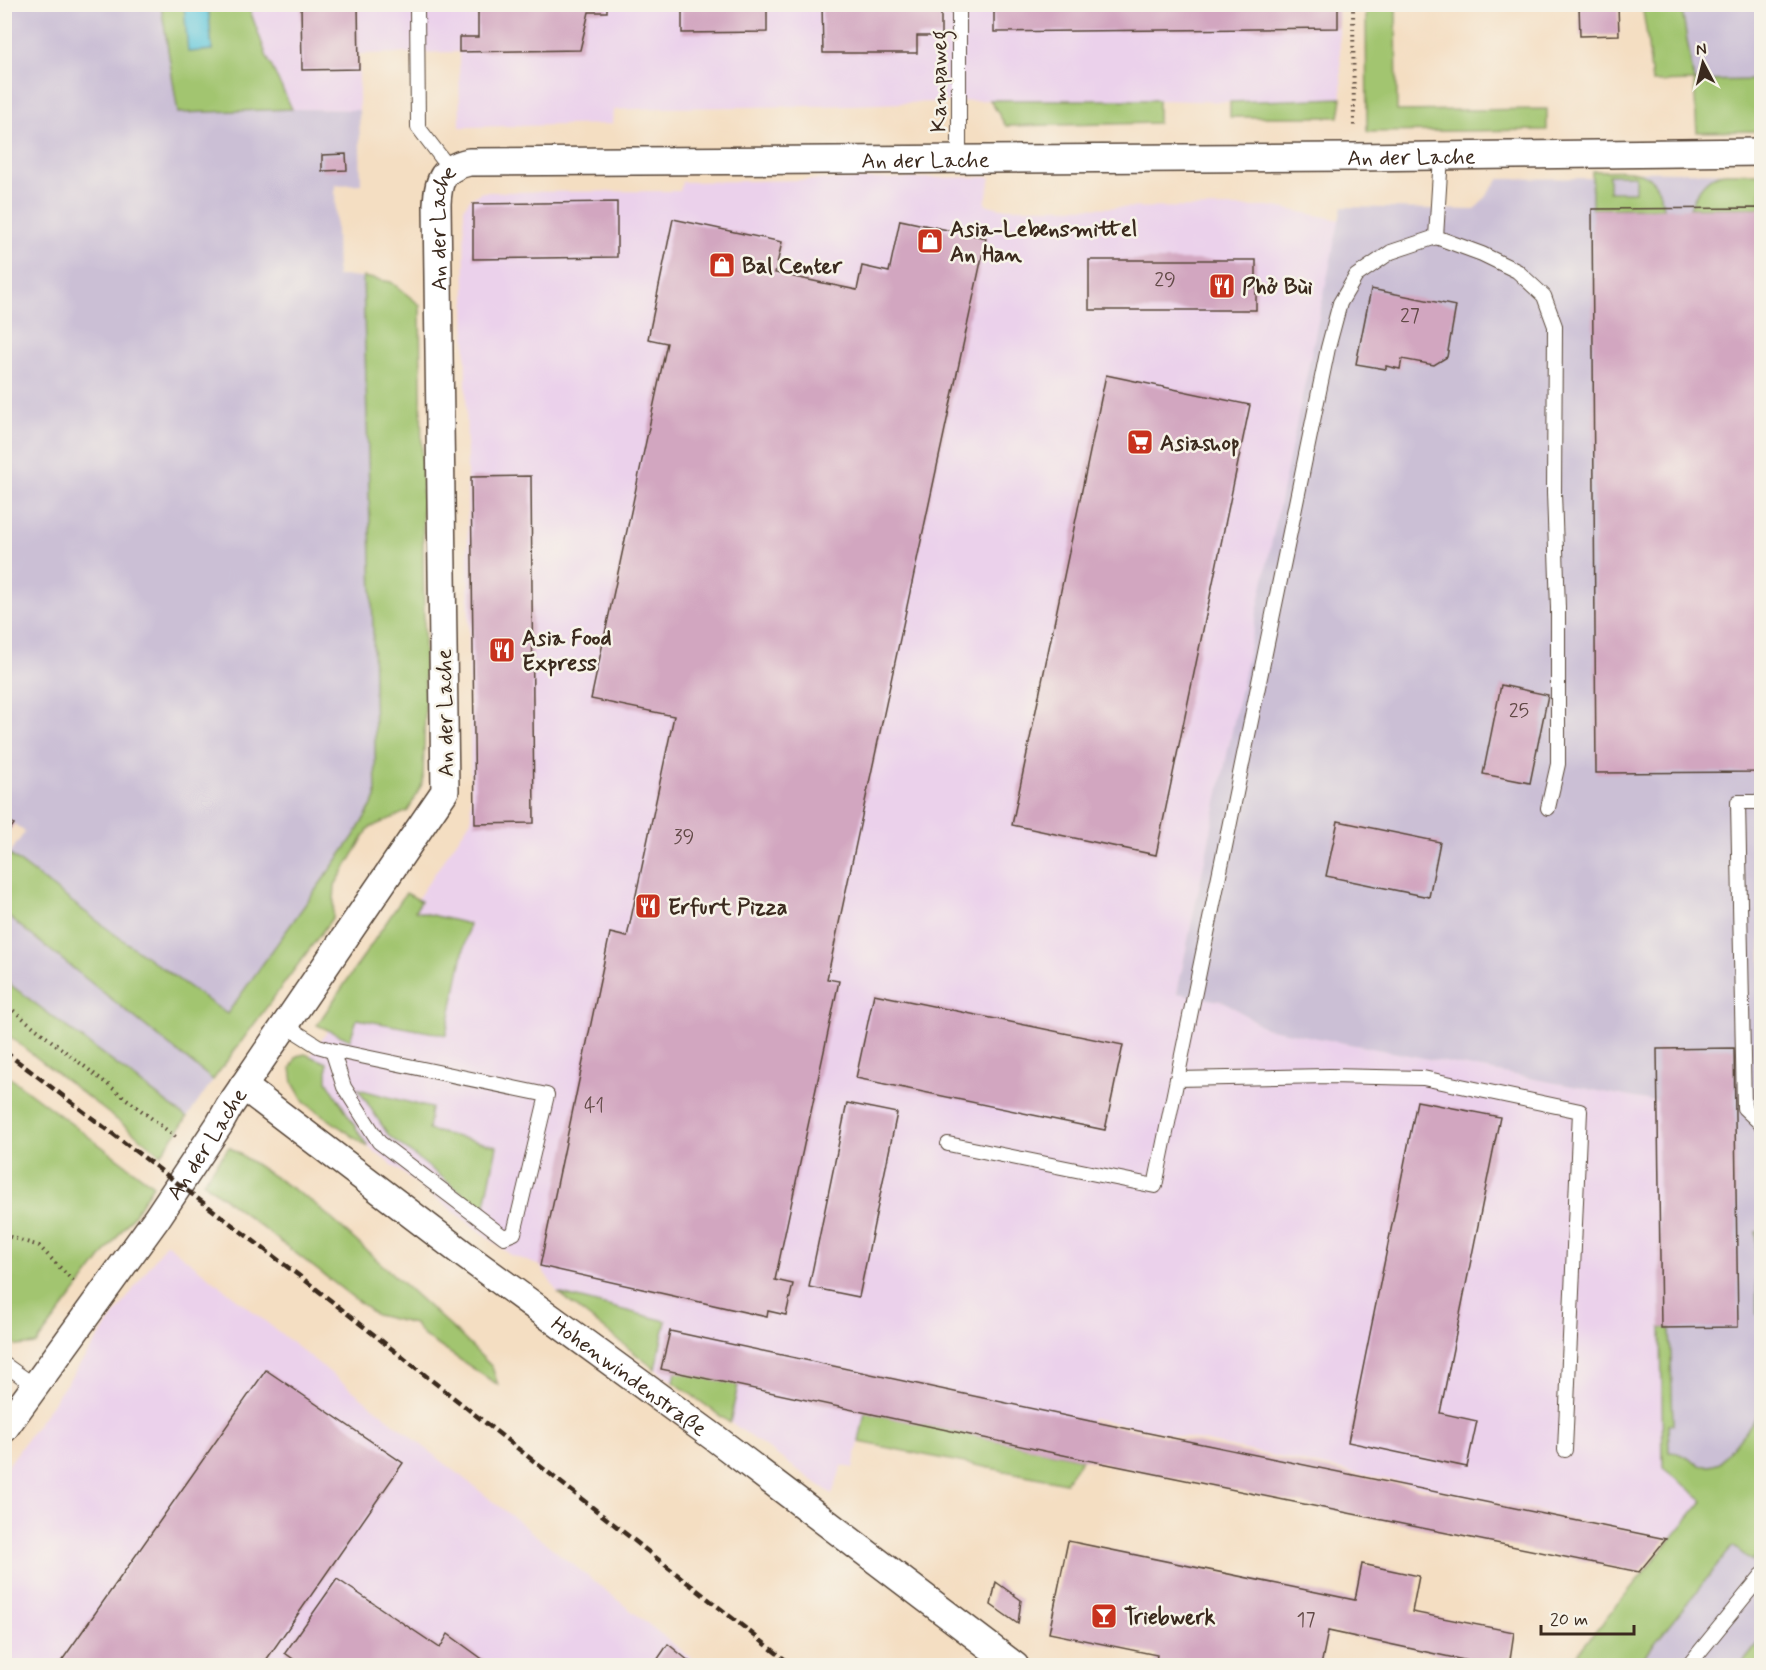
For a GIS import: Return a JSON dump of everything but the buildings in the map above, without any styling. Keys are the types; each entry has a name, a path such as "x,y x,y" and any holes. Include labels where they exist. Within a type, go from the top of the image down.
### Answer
{"street":[{"name":"An der Lache","path":"4,1430 157,1218 243,1086 445,791 436,204 439,182 450,169 469,162 1354,157 1761,152"},
{"name":"Hohenwindenstraße","path":"243,1086 466,1256 715,1438 1016,1665"}],"lane":[{"path":"417,4 418,128 450,169"},
{"name":"Kampaweg","path":"959,4 959,158"},
{"path":"1436,237 1441,156"},
{"path":"948,1144 1155,1186 1328,348 1340,303 1356,276 1391,252 1436,237 1482,254 1517,271 1544,296 1555,326 1554,492 1558,608 1558,764 1548,808"},
{"path":"1761,802 1738,802 1744,1108 1761,1125"},
{"path":"285,1025 318,1046 332,1050 547,1095 514,1233 504,1237 379,1142 344,1087 332,1050"},
{"path":"1177,1079 1329,1076 1423,1078 1580,1111 1565,1450"},
{"path":"4,1364 35,1386"},
{"path":"1688,1665 1761,1575"}],"path":[{"path":"1353,4 1354,157"},
{"path":"4,1003 199,1155"},
{"path":"4,1235 39,1246 81,1288"}],"shaded area":[{"path":"5,5 161,5 179,113 292,109 359,110 361,184 335,185 337,276 363,277 376,798 354,836 227,1014 113,933 9,854 25,832 5,817"},
{"path":"248,5 1338,5 1342,98 1230,102 990,100 821,106 659,108 613,110 612,124 460,127 459,52 359,54 359,110 292,109 267,57"},
{"path":"1681,5 1761,5 1761,80 1694,81"},
{"path":"1592,171 1761,173 1761,1665 1568,1665 1703,1500 1663,1468 1657,1102 1265,1028 1225,1002 1177,993 1342,207 1475,210 1499,179 1591,178"},
{"path":"991,177 985,204 1000,208 1276,207 1340,220 1177,993 1225,1002 1265,1028 1657,1102 1663,1467 1703,1499 1671,1539 1092,1418 1065,1483 859,1442 853,1468 842,1466 832,1494 655,1369 558,1293 540,1266 511,1255 317,1111 301,1070 471,820 464,208 470,199 482,192 680,191 682,182"},
{"path":"4,914 213,1080 187,1118 5,980"},
{"path":"166,1243 700,1665 5,1666 5,1470"}],"green space":[{"path":"161,5 184,5 189,52 212,50 208,5 248,5 267,57 292,109 178,113"},
{"path":"1366,5 1396,5 1397,111 1547,109 1547,130 1367,132"},
{"path":"1642,5 1681,5 1694,81 1652,82"},
{"path":"1761,80 1761,131 1697,132 1694,81"},
{"path":"1342,98 1339,117 1230,117 1230,102"},
{"path":"990,100 1158,100 1158,123 1006,126"},
{"path":"1617,170 1639,173 1648,177 1655,183 1660,193 1663,208 1592,209 1592,171","holes":["1609,175 1635,175 1635,192 1609,192"]},
{"path":"1725,173 1761,173 1761,208 1690,208 1703,185 1713,177"},
{"path":"363,277 391,282 420,305 425,704 423,782 408,811 369,828 335,885 333,917 213,1080 5,914 5,851 113,933 227,1014 354,836 376,798"},
{"path":"406,893 421,901 415,911 469,924 446,1035 357,1019 350,1040 317,1025"},
{"path":"4,980 187,1118 161,1154 5,1033"},
{"path":"305,1054 327,1063 327,1081 368,1147 304,1102 293,1083 291,1068 297,1056"},
{"path":"5,1074 153,1185 135,1213 36,1344 17,1346 4,1337"},
{"path":"358,1089 431,1108 428,1130 497,1146 484,1210 389,1136"},
{"path":"229,1147 314,1203 461,1336 492,1367 498,1385 424,1336 414,1324 376,1315 203,1182"},
{"path":"1756,1232 1761,1232 1761,1314 1757,1314"},
{"path":"558,1293 666,1321 655,1369"},
{"path":"1661,1328 1670,1328 1673,1424 1668,1424 1669,1452 1683,1455 1704,1466 1720,1463 1758,1415 1761,1407 1761,1549 1752,1561 1733,1546 1639,1665 1568,1665 1703,1500 1663,1468"},
{"path":"676,1371 738,1385 730,1423 674,1382"},
{"path":"865,1412 1082,1459 1065,1483 859,1442"},
{"path":"1761,1640 1761,1665 1741,1665"}],"water":[{"path":"184,5 208,5 212,50 188,52"}],"railway":[{"path":"4,1051 306,1281 793,1666"}],"place":[{"name":"Asia-Lebensmittel An Han","path":"930,241"},
{"name":"Bal Center","path":"722,265"},
{"name":"Phở Bùi","path":"1222,286"},
{"name":"Asiashop","path":"1140,442"},
{"name":"Asia Food Express","path":"502,650"},
{"name":"Erfurt Pizza","path":"648,906"},
{"name":"Triebwerk","path":"1104,1616"}]}
